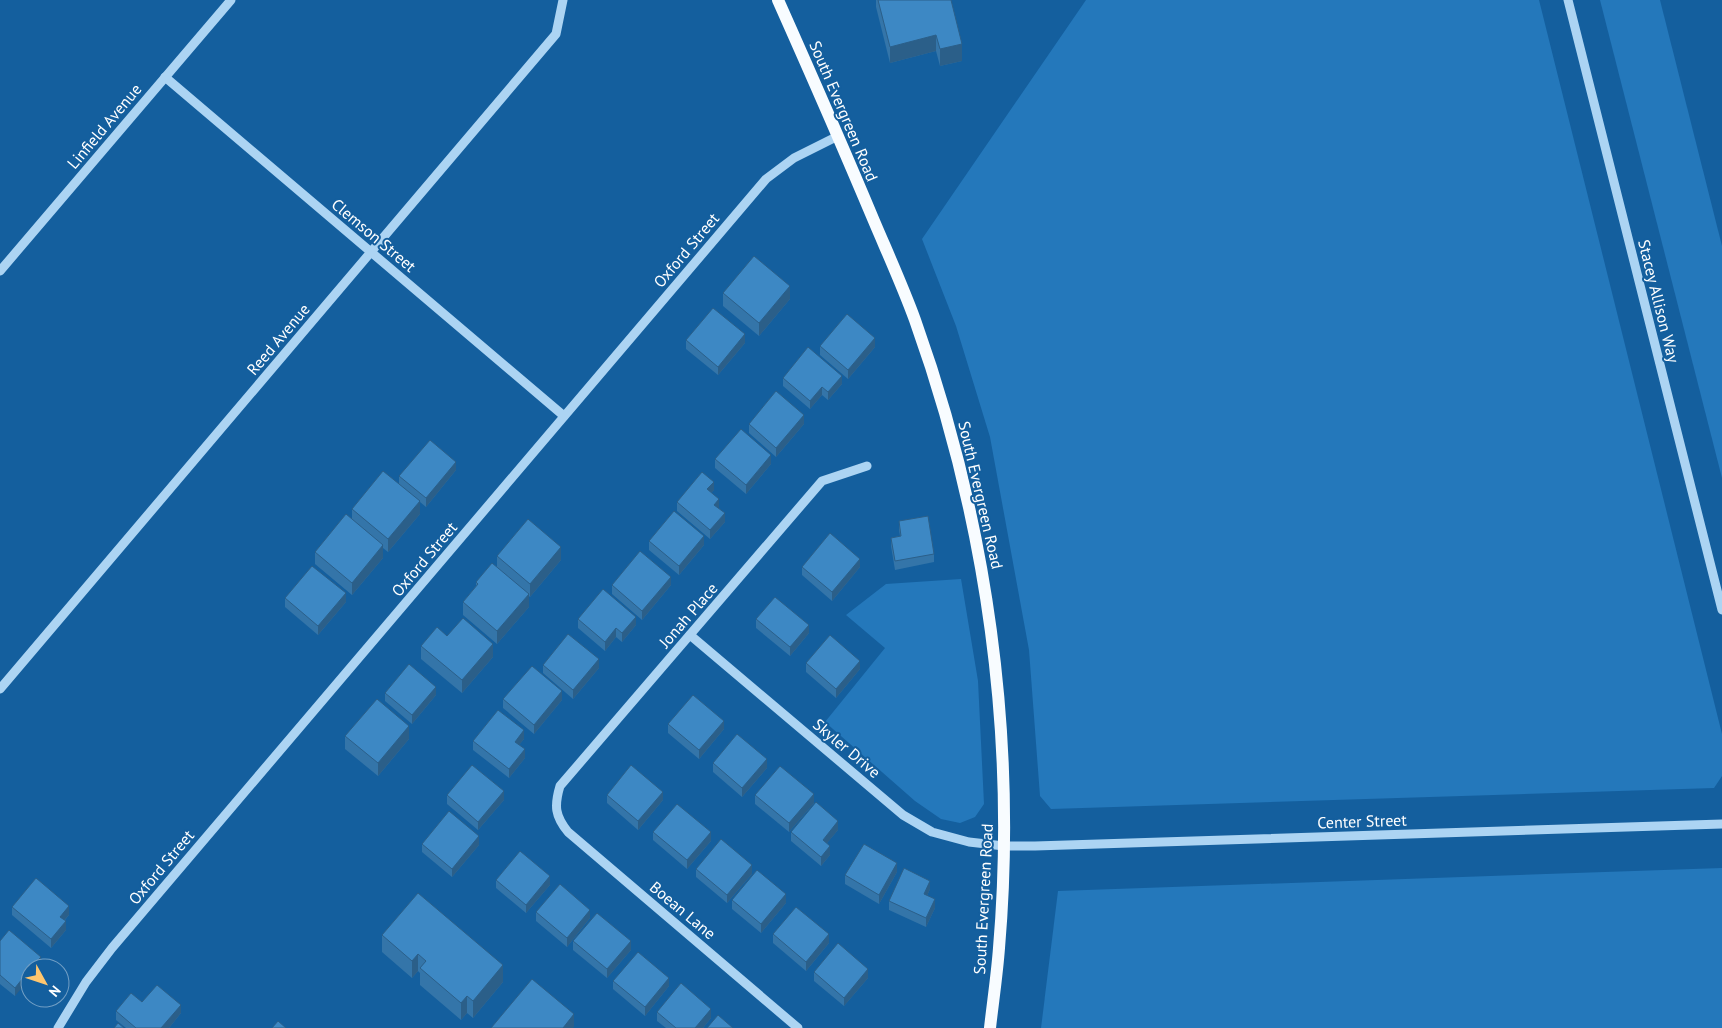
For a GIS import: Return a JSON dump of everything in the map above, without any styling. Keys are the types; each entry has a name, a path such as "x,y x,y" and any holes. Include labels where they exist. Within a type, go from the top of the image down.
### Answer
{"main road":[{"name":"South Evergreen Road","path":"778,0 915,318 942,400 967,493 986,595 997,678 1002,766 1004,846 999,948 990,1028"}],"street":[{"name":"Linfield Avenue","path":"0,271 230,0"},
{"name":"Reed Avenue","path":"0,689 556,34 563,0"},
{"name":"Stacey Allison Way","path":"1568,0 1722,610"},
{"name":"Clemson Street","path":"165,77 564,416"},
{"name":"Oxford Street","path":"58,1028 86,982 112,948 766,179 794,158 838,136"},
{"name":"Jonah Place","path":"556,809 560,786 822,480 867,466"},
{"name":"Skyler Drive","path":"690,635 903,815 932,832 969,842 1004,846"},
{"name":"Boean Lane","path":"556,809 559,820 568,832 798,1028"},
{"name":"Center Street","path":"1004,846 1722,824"}],"shaded area":[{"path":"1086,0 1539,0 1722,734 1722,776 1714,788 1051,809 1040,796 1029,650 990,437 956,326 922,239"},
{"path":"1600,0 1660,0 1722,246 1722,478"},
{"path":"961,579 978,681 984,804 975,817 960,823 941,819 915,801 825,722 885,648 846,615 886,584"},
{"path":"1722,868 1722,1028 1041,1028 1058,891"}],"building":[{"path":"878,0 951,0 962,44 940,49 936,35 890,47"},
{"path":"754,256 790,286 759,323 723,293"},
{"path":"713,308 745,334 718,367 686,340"},
{"path":"847,314 875,338 848,370 820,346"},
{"path":"808,347 842,376 828,392 822,387 810,401 783,378"},
{"path":"776,391 804,415 776,448 749,424"},
{"path":"741,429 771,455 746,485 715,459"},
{"path":"430,440 456,462 426,498 399,476"},
{"path":"383,471 420,501 388,539 352,509"},
{"path":"702,472 714,482 707,489 719,499 714,505 725,513 710,530 677,502"},
{"path":"674,511 704,536 679,566 649,541"},
{"path":"346,514 383,545 352,583 315,552"},
{"path":"928,516 934,554 895,561 891,538 901,536 899,521"},
{"path":"528,519 561,547 530,584 497,556"},
{"path":"830,533 860,559 832,592 802,567"},
{"path":"640,551 671,577 642,611 612,585"},
{"path":"492,563 529,594 497,631 463,602 478,584 476,582"},
{"path":"312,566 346,593 318,626 285,598"},
{"path":"603,589 636,617 622,633 616,628 605,642 578,619"},
{"path":"775,597 809,625 790,647 756,619"},
{"path":"463,618 493,644 462,680 421,646 437,627 447,636"},
{"path":"568,634 599,659 573,690 543,665"},
{"path":"830,635 860,661 836,689 806,663"},
{"path":"409,664 436,687 412,715 385,693"},
{"path":"532,666 562,691 534,725 503,699"},
{"path":"693,695 724,721 699,750 668,724"},
{"path":"377,699 409,726 378,763 345,736"},
{"path":"498,710 524,730 515,742 525,749 509,769 473,741"},
{"path":"737,734 767,759 742,788 713,763"},
{"path":"472,765 504,791 478,822 447,795"},
{"path":"631,765 663,792 638,821 607,795"},
{"path":"780,766 814,794 789,823 755,795"},
{"path":"816,802 838,821 823,840 830,846 821,857 791,832"},
{"path":"677,804 711,832 687,860 653,832"},
{"path":"449,811 479,836 452,869 422,844"},
{"path":"721,839 752,865 727,895 696,869"},
{"path":"864,844 897,863 879,895 845,875"},
{"path":"520,851 550,876 526,905 496,880"},
{"path":"904,868 930,881 924,894 935,899 926,918 889,901"},
{"path":"757,870 786,894 761,924 732,900"},
{"path":"36,878 69,906 60,917 66,921 51,939 12,907"},
{"path":"560,884 590,910 567,938 536,912"},
{"path":"418,893 503,965 473,1001 467,996 461,1003 420,968 426,961 418,954 412,961 382,935"},
{"path":"796,907 829,934 806,962 773,934"},
{"path":"597,913 631,941 607,969 573,941"},
{"path":"9,930 41,957 20,958 20,982 15,988 0,975 0,941"},
{"path":"838,943 868,969 844,998 814,972"},
{"path":"638,952 669,978 645,1007 613,981"},
{"path":"532,979 574,1014 563,1028 491,1028"},
{"path":"681,983 711,1009 695,1028 676,1028 657,1012"},
{"path":"157,985 181,1005 161,1028 136,1028 116,1011 131,993 142,1002"},
{"path":"718,1015 733,1028 707,1028"},
{"path":"278,1021 286,1028 272,1028"},
{"path":"118,1023 124,1028 114,1028"}]}
